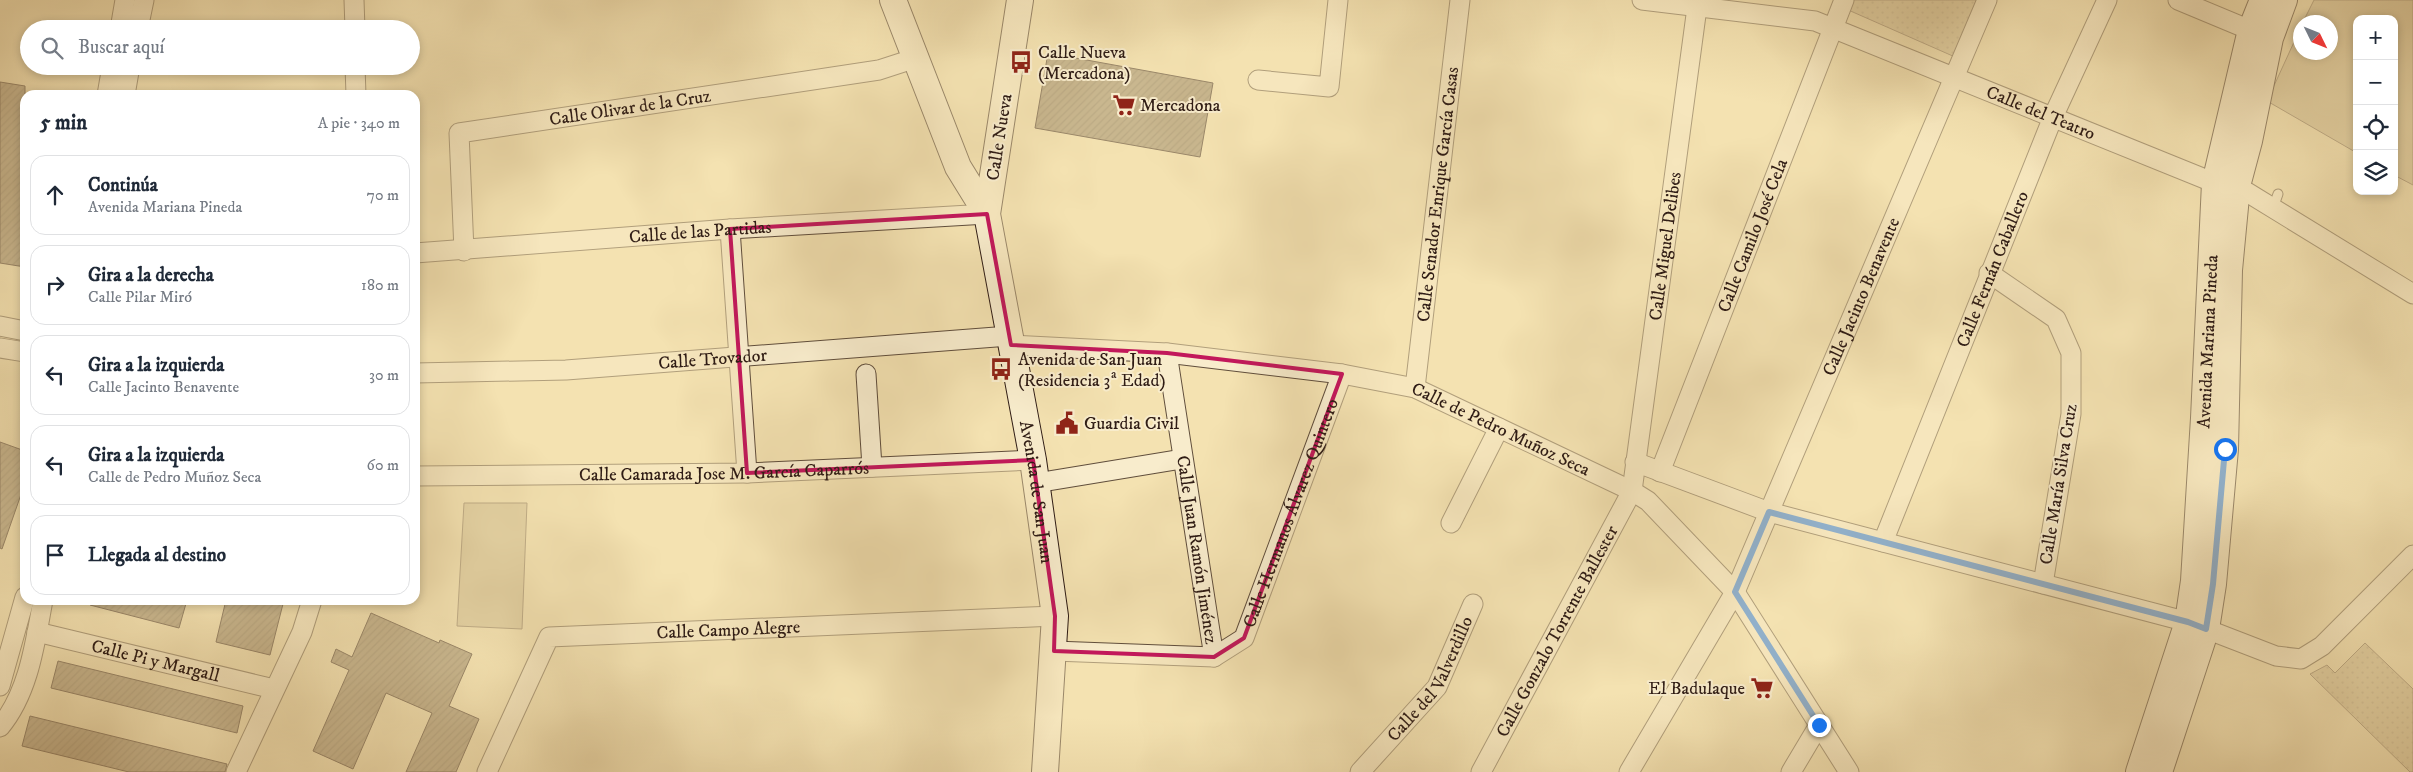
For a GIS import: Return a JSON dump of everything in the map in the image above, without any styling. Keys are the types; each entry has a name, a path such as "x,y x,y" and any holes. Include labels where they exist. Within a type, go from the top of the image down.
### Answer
{"street":[{"path":"122,20 125,0"},
{"path":"140,20 144,0"},
{"path":"354,0 354,20"},
{"path":"893,0 958,167 987,214"},
{"name":"Calle Nueva","path":"987,214 1020,0"},
{"path":"1258,80 1329,87 1338,0"},
{"name":"Calle Senador Enrique García Casas","path":"1415,388 1460,0"},
{"name":"Calle del Teatro","path":"1642,0 1697,3 1815,21 2226,185 2275,201 2413,294"},
{"name":"Calle Camilo José Cela","path":"1660,472 1844,0"},
{"name":"Calle Jacinto Benavente","path":"1629,772 1735,592 1987,0"},
{"name":"Calle Fernán Caballero","path":"1883,542 2053,117 2107,0"},
{"path":"2178,0 2260,34"},
{"name":"Avenida Mariana Pineda","path":"2226,185 2254,142 2263,0"},
{"name":"Avenida Mariana Pineda","path":"2139,772 2213,584 2225,449 2229,270 2226,185 2260,34 2284,0"},
{"name":"Calle Miguel Delibes","path":"1632,491 1697,3"},
{"name":"Calle Olivar de la Cruz","path":"464,251 459,133 879,70 916,58"},
{"path":"108,90 110,75"},
{"path":"126,90 128,75"},
{"path":"355,75 356,90"},
{"path":"966,180 979,171 994,169"},
{"name":"Calle de las Partidas","path":"420,253 464,251 730,229 987,214"},
{"name":"Avenida de San Juan","path":"987,214 1034,471 1055,616 1045,772"},
{"path":"730,229 747,473"},
{"name":"Calle María Silva Cruz","path":"1989,273 2056,319 2071,353 2071,414 2043,584"},
{"path":"0,326 20,329"},
{"name":"Calle de Pedro Muñoz Seca","path":"1010,341 1167,352 1342,374 1415,388 1632,491 1648,501 1735,592 1849,772"},
{"name":"Calle Trovador","path":"420,373 566,370 1010,341"},
{"path":"0,348 20,351"},
{"name":"Calle Juan Ramón Jiménez","path":"1167,352 1182,459 1214,656"},
{"path":"866,374 872,467"},
{"name":"Calle Hermanos Álvarez Quintero","path":"1214,656 1244,638 1342,374"},
{"path":"1451,523 1499,428"},
{"name":"Calle Camarada Jose M. García Caparrós","path":"420,476 747,473 872,467 1034,471 1182,459"},
{"path":"1635,462 1769,512 2197,626 2276,656 2301,659 2322,646 2413,555"},
{"name":"Calle Gonzalo Torrente Ballester","path":"1481,772 1632,491"},
{"name":"Calle del Valverdillo","path":"1360,772 1437,687 1473,604"},
{"path":"0,686 23,605"},
{"path":"0,727 10,715 32,660 42,605"},
{"path":"236,772 302,632 310,605"},
{"name":"Calle Campo Alegre","path":"487,772 549,637 1055,616"},
{"name":"Avenida Mariana Pineda","path":"2159,772 2197,626"},
{"name":"Calle Pi y Margall","path":"37,632 274,689"},
{"path":"1054,651 1214,656"},
{"path":"1791,772 1819,725"}],"highlighted area":[{"path":"987,214 1011,345 1167,353 1342,374 1244,638 1214,657 1054,651 1055,616 1033,460 747,473 730,229"}],"shaded area":[{"path":"1850,0 1977,0 1955,57 1846,9"},
{"path":"2314,0 2413,0 2413,185 2398,177 2398,15 2353,15 2353,151 2267,101 2293,44 2293,60 2338,60 2338,15 2306,15"},
{"path":"464,503 527,503 522,629 457,626"},
{"path":"2365,643 2413,689 2413,772 2410,772 2310,674 2327,665 2335,673"}],"building":[{"name":"Mercadona","path":"1048,53 1213,83 1200,157 1035,128"},
{"path":"0,82 25,86 25,90 20,90 20,266 0,263"},
{"path":"0,442 20,449 20,497 2,549 0,548"},
{"path":"90,605 186,605 179,628"},
{"path":"225,605 283,605 270,655 216,642"},
{"path":"371,613 439,643 440,640 472,654 449,706 479,719 456,772 406,772 432,713 386,693 353,769 313,751 349,670 331,662 336,649 352,657"},
{"path":"58,661 243,706 237,733 51,688"},
{"path":"30,716 227,764 225,772 129,772 22,746"}],"place":[{"name":"Calle Nueva (Mercadona)","path":"1021,62"},
{"name":"Mercadona","path":"1124,105"},
{"name":"Avenida de San Juan (Residencia 3ª Edad)","path":"1001,369"},
{"name":"Guardia Civil","path":"1067,423"},
{"name":"El Badulaque","path":"1762,688"}],"route":[{"path":"1819,725 1735,592 1769,512 2188,622 2206,629 2213,584 2225,449"}]}
